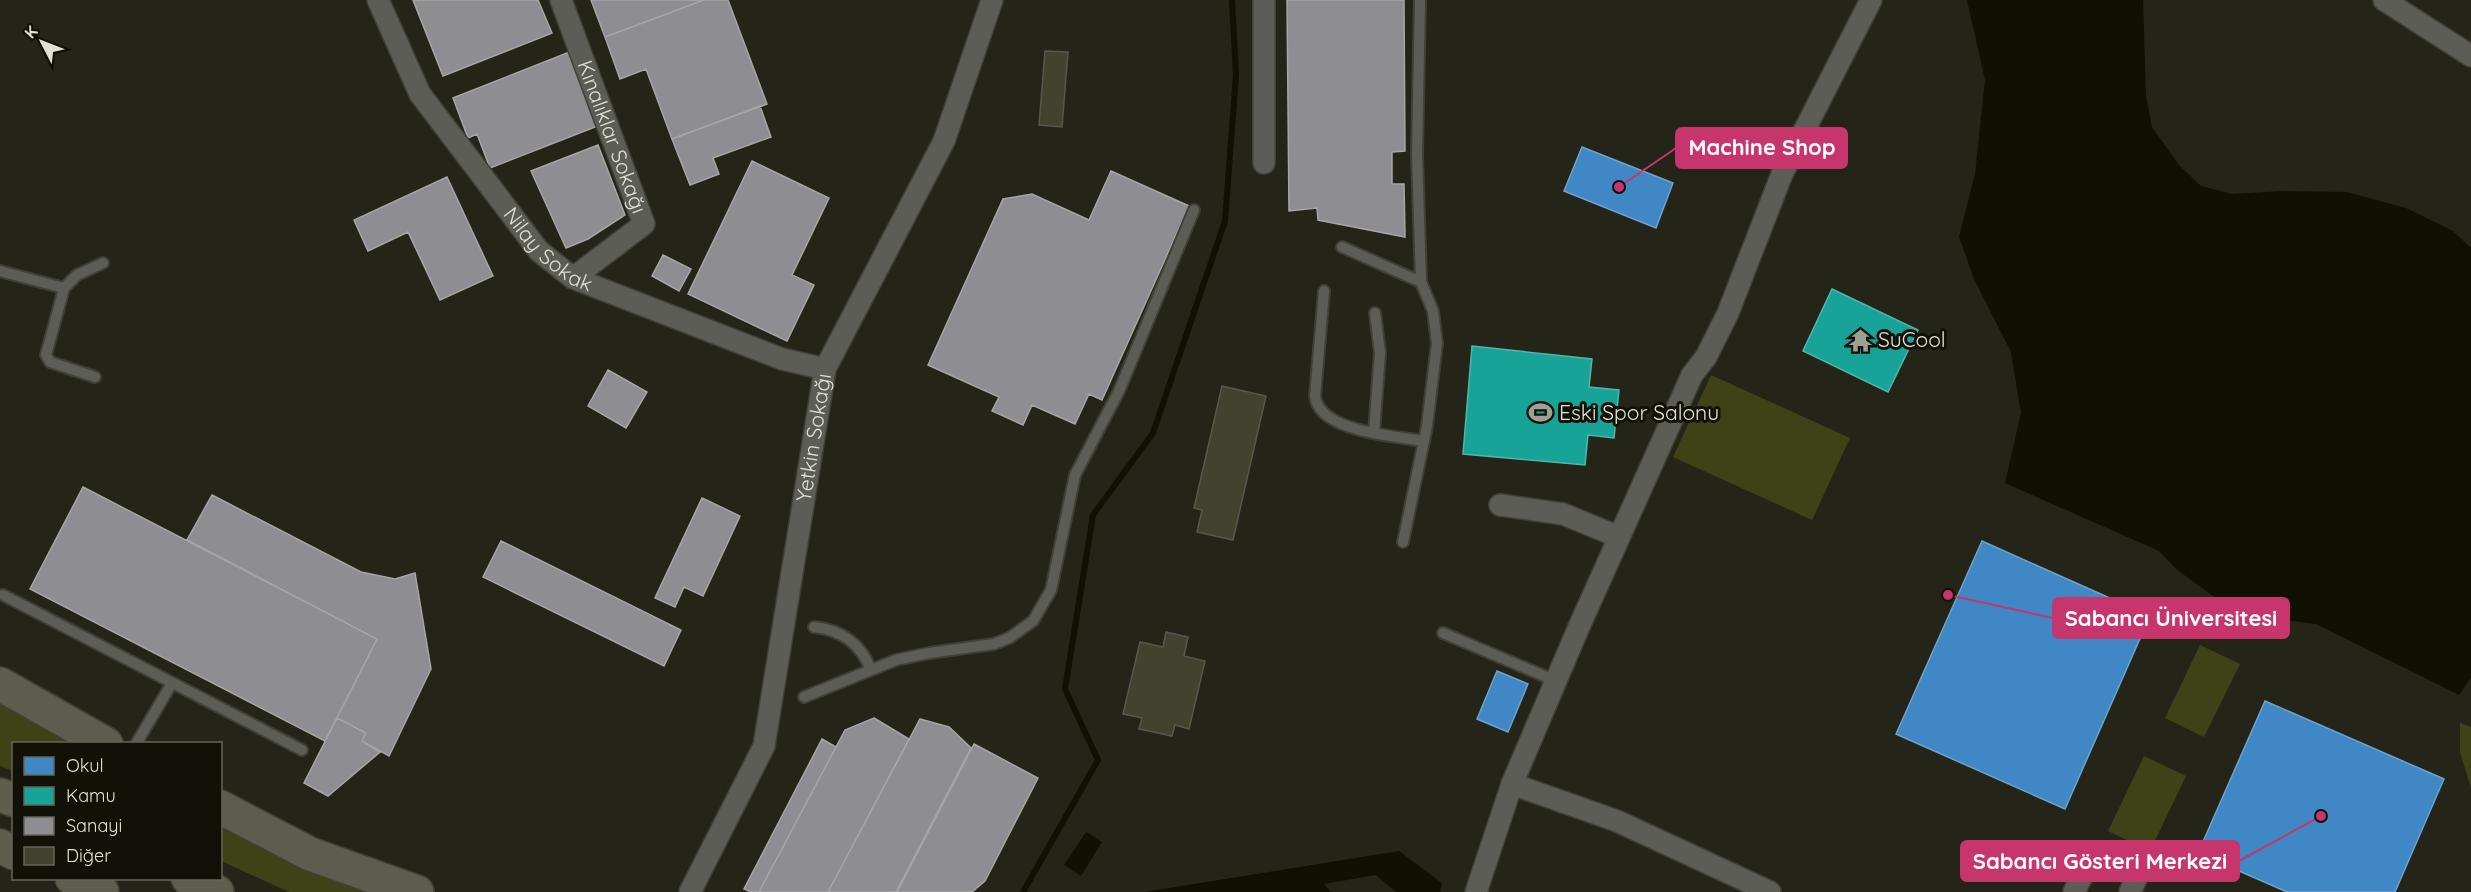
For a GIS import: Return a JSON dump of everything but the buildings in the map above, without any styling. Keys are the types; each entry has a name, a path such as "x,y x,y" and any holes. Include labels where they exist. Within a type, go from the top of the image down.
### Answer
{"highway":[{"path":"74,880 102,892"},
{"path":"190,880 217,892"}],"main road":[{"path":"0,684 102,742"},
{"path":"222,808 310,854 417,892"}],"street":[{"name":"Nilay Sokak","path":"378,0 420,94 540,251 573,278 782,358 825,369"},
{"name":"Kınalıklar Sokağı","path":"561,0 644,224 573,278"},
{"name":"Yetkin Sokağı","path":"690,892 764,746 825,369 944,141 992,0"},
{"path":"1264,0 1264,164"},
{"path":"1476,892 1512,784 1556,681 1692,375 1706,357 1728,313 1782,174 1871,0"},
{"path":"2384,0 2471,56"},
{"path":"1500,505 1563,514 1620,537"},
{"path":"1512,784 1617,821 1770,892"},
{"path":"2074,892 2091,858 2113,860 2136,879 2130,892"}],"lane":[{"path":"1403,542 1424,441 1433,388 1437,342 1433,311 1421,282 1417,154 1420,0"},
{"path":"804,697 896,660 929,652 994,644 1022,630 1040,613 1051,590 1076,475 1119,391 1194,210"},
{"path":"1342,247 1421,282"},
{"path":"96,377 54,364 47,359 47,350 64,288 83,271 103,263"},
{"path":"0,271 64,288"},
{"path":"1323,291 1315,402 1322,413 1339,423 1424,441"},
{"path":"1374,432 1380,352 1375,313"},
{"path":"3,595 302,750"},
{"path":"814,627 826,628 850,639 866,658 871,670"},
{"path":"1443,633 1556,681"},
{"path":"137,742 172,682"}],"green space":[{"path":"1711,375 1850,438 1812,520 1673,457"},
{"path":"2200,645 2240,664 2204,737 2165,718"},
{"path":"0,697 81,742 12,742 12,771 0,766"},
{"path":"2460,723 2471,727 2471,788 2460,752"},
{"path":"2144,756 2186,776 2150,851 2108,831"},
{"path":"222,820 379,892 289,892 222,861"}],"shaded area":[{"path":"1967,0 2143,0 2146,96 2152,127 2179,165 2201,186 2232,194 2282,191 2347,192 2406,208 2453,231 2471,248 2471,677 2459,695 2316,624 2276,619 2220,601 2176,569 2159,551 2005,483 2021,413 2011,352 1974,279 1959,237 1975,174 1985,80"},
{"path":"1086,832 1102,842 1081,876 1064,865"},
{"path":"1399,851 1442,883 1440,892 1396,892 1376,875 1324,884 1331,892 1144,892"}],"waterway":[{"path":"1023,892 1098,760 1065,689 1093,515 1153,433 1225,221 1236,75 1232,0"}],"place":[{"name":"Machine Shop","path":"1619,187"},
{"name":"SuCool","path":"1860,340"},
{"name":"Eski Spor Salonu","path":"1541,413"},
{"name":"Sabancı Üniversitesi","path":"1948,595"},
{"name":"Sabancı Gösteri Merkezi","path":"2321,816"}]}
